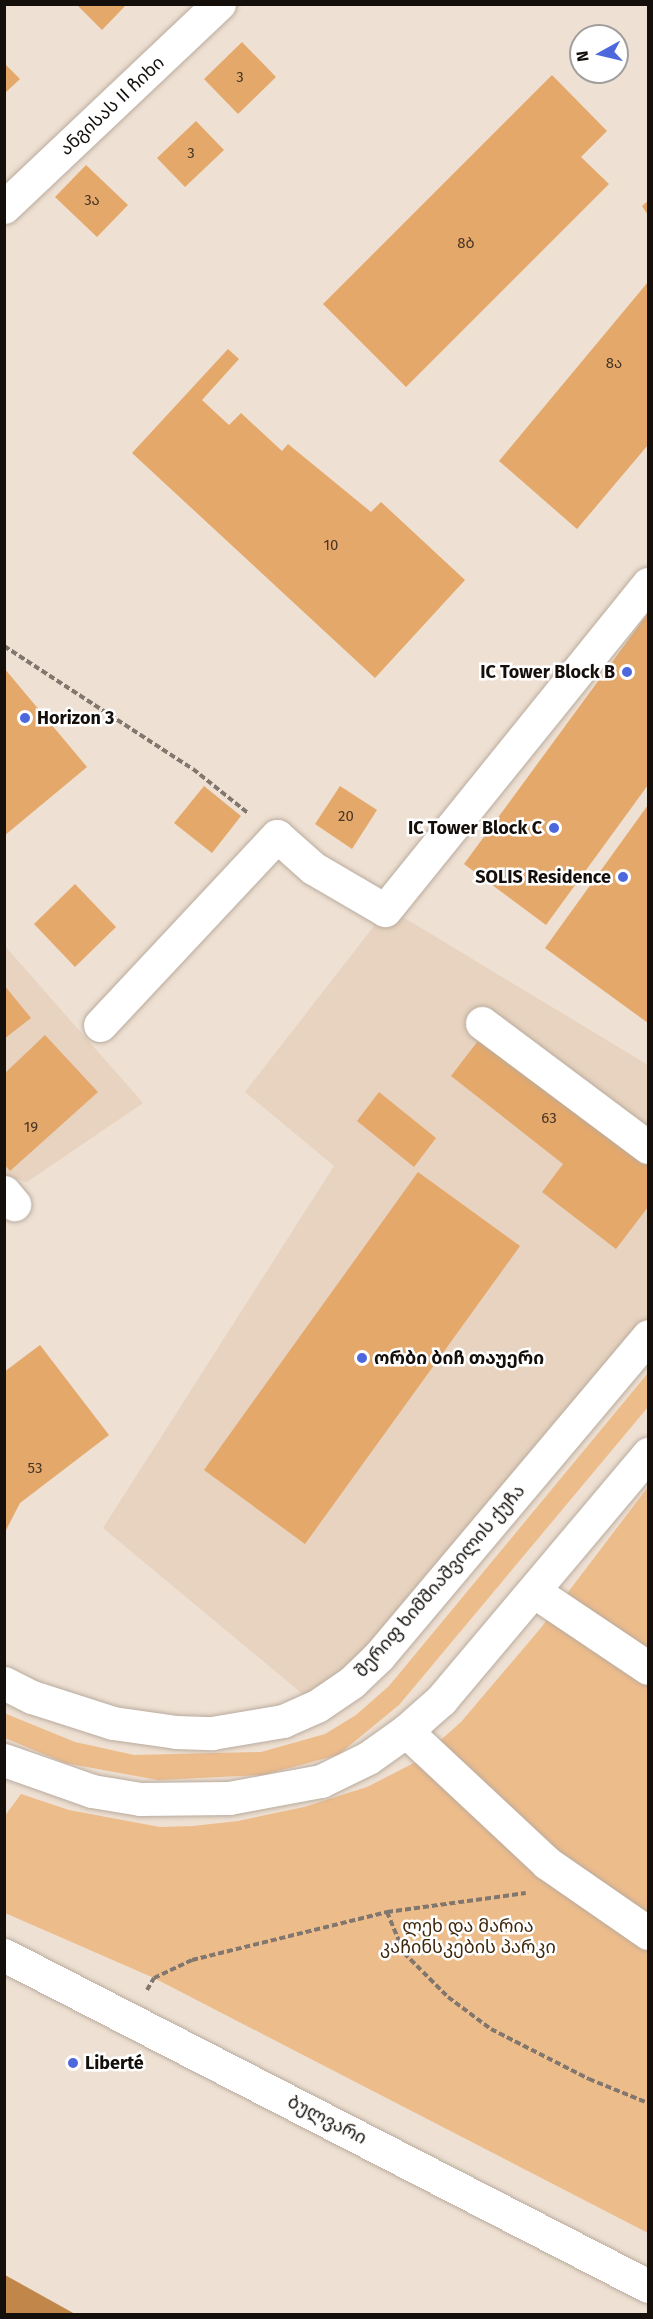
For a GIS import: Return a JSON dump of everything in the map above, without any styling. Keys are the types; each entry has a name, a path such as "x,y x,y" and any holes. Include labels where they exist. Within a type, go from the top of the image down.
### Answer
{"street":[{"name":"ანგისას II ჩიხი","path":"4,207 219,4"},
{"path":"100,1025 277,836 313,868 385,910 648,584"},
{"path":"482,1023 648,1147"},
{"name":"შერიფ ხიმშიაშვილის ქუჩა","path":"4,1683 32,1697 113,1723 176,1732 213,1733 272,1724 317,1706 352,1682 379,1656 648,1336"},
{"path":"4,1760 92,1791 141,1799 229,1798 321,1781 368,1758 406,1731 441,1700 648,1455"},
{"path":"534,1592 648,1668"},
{"path":"406,1731 547,1863 578,1887 648,1933"},
{"name":"ბულვარი","path":"4,1955 648,2286"}],"path":[{"path":"4,646 193,769 277,836"},
{"path":"132,2020 154,1978 192,1960 387,1912 578,1887"},
{"path":"387,1912 405,1953 448,1997 491,2029 589,2079 648,2103"}],"shaded area":[{"path":"388,908 648,1065 648,1336 317,1706 103,1528 334,1166 245,1092"},
{"path":"4,945 143,1103 27,1182 5,1176"},
{"path":"5,2275 75,2314 5,2314"}],"green space":[{"path":"648,1373 648,1407 399,1705 338,1755 263,1775 158,1780 65,1763 5,1738 4,1713 75,1742 134,1755 261,1752 325,1734 356,1715 389,1686"},
{"name":"ლეხ და მარია კაჩინსკების პარკი","path":"648,1487 648,2233 154,1978 5,1913 4,1817 21,1794 69,1810 160,1827 193,1826 238,1821 304,1807 367,1787 416,1762 461,1722 540,1629"}],"building":[{"path":"76,4 127,4 102,30"},
{"path":"242,42 276,77 238,114 204,79"},
{"path":"4,63 20,79 4,94"},
{"path":"552,75 607,131 581,157 609,184 406,387 323,304"},
{"path":"196,121 224,150 185,187 157,158"},
{"path":"86,165 128,205 97,237 55,197"},
{"path":"648,201 648,215 642,206"},
{"path":"648,282 648,445 577,529 499,461"},
{"path":"228,349 239,359 202,400 229,425 241,413 282,451 288,444 371,512 381,502 465,580 375,678 132,453"},
{"name":"IC Tower Block C","path":"648,613 648,785 546,925 464,864"},
{"name":"Horizon 3","path":"4,668 87,767 4,836"},
{"path":"204,786 241,816 212,853 174,823"},
{"path":"340,786 377,810 352,849 315,824"},
{"name":"SOLIS Residence","path":"648,805 648,1023 545,948"},
{"path":"75,884 116,927 75,967 34,924"},
{"path":"4,985 31,1018 4,1039"},
{"path":"484,1033 648,1161 648,1207 616,1249 542,1192 563,1164 451,1076"},
{"path":"45,1035 98,1092 10,1171 4,1164 4,1074"},
{"path":"379,1092 436,1138 414,1167 357,1121"},
{"name":"ორბი ბიჩ თაუერი","path":"418,1172 520,1246 305,1544 204,1470"},
{"path":"40,1345 109,1435 20,1503 4,1534 4,1372"}],"place":[{"name":"IC Tower Block B","path":"627,672"},
{"name":"Horizon 3","path":"25,718"},
{"name":"IC Tower Block C","path":"554,828"},
{"name":"SOLIS Residence","path":"623,877"},
{"name":"ორბი ბიჩ თაუერი","path":"362,1358"},
{"name":"Liberté","path":"73,2063"}]}
